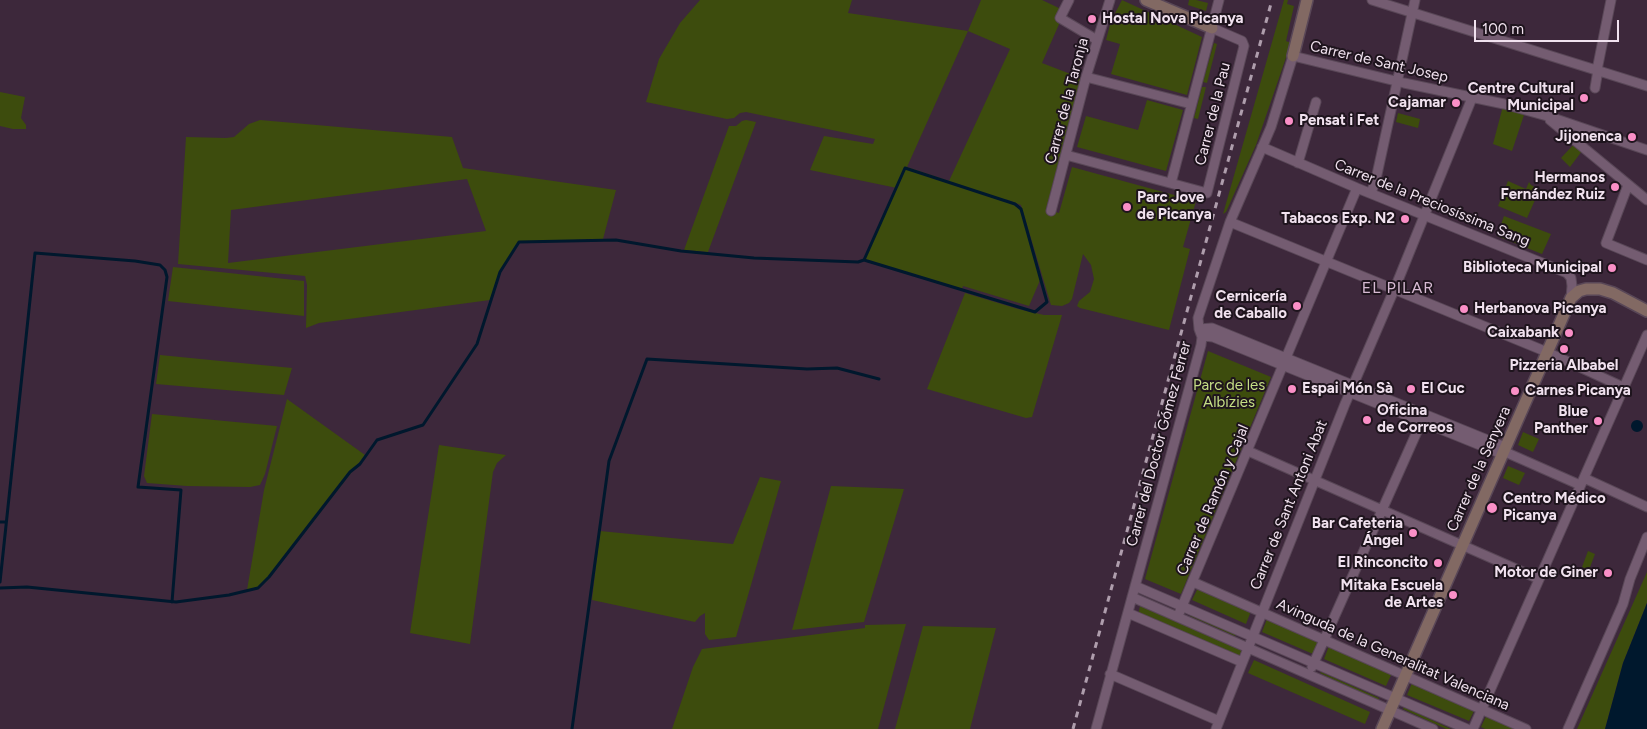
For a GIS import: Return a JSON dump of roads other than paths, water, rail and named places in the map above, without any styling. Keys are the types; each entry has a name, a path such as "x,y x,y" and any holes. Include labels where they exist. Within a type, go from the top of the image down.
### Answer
{"street":[{"path":"1069,0 1060,18 1097,40"},
{"name":"Carrer de la Taronja","path":"1051,211 1086,77 1110,0"},
{"path":"1146,0 1212,28"},
{"path":"1066,154 1171,183 1219,0"},
{"path":"1292,56 1307,0"},
{"path":"1372,0 1647,86"},
{"path":"1371,193 1376,180 1416,0"},
{"path":"1595,88 1611,0"},
{"name":"Carrer de la Pau","path":"1171,183 1207,193 1244,46 1242,41 1212,28"},
{"name":"Carrer de Sant Josep","path":"1292,56 1547,116 1647,150"},
{"name":"Carrer del Doctor Gómez Ferrer","path":"1096,729 1201,333 1198,318 1230,222 1270,127 1292,56"},
{"path":"1086,77 1191,104"},
{"name":"Carrer de Sant Antoni Abat","path":"1218,725 1351,388 1394,290 1472,98"},
{"path":"1298,163 1316,102"},
{"path":"1547,116 1647,200"},
{"name":"Carrer de la Preciosíssima Sang","path":"1262,147 1357,188 1567,273 1571,278 1571,298"},
{"path":"1628,185 1606,244 1647,260"},
{"name":"Carrer de Ramón y Cajal","path":"1178,616 1357,188"},
{"path":"1230,222 1547,352 1623,387"},
{"path":"1571,298 1579,292 1586,290 1600,290 1612,293 1647,311"},
{"name":"Carrer de la Senyera","path":"1382,729 1571,298"},
{"path":"1201,333 1285,361 1647,507"},
{"path":"1473,729 1647,335"},
{"path":"1309,675 1424,418"},
{"path":"1248,451 1539,579"},
{"path":"1568,729 1623,604 1630,579 1647,537"},
{"name":"Avinguda de la Generalitat Valenciana","path":"1193,582 1526,729"},
{"path":"1134,586 1467,729"},
{"path":"1132,597 1433,729"},
{"path":"1128,613 1242,662"},
{"path":"1110,674 1218,725"}],"water":[{"path":"1635,420 1639,420 1643,426 1639,432 1635,432 1631,428 1631,424"},
{"path":"1647,603 1647,729 1605,729 1623,663"}],"waterway":[{"path":"0,588 27,587 176,602 229,595 258,588 269,577 350,472 360,464 377,440 423,425 477,344 500,272 519,242 616,240 681,251 754,258 858,262 864,260 905,168 1015,204 1021,209 1047,302 1035,312 864,260"},
{"path":"0,582 35,253 135,261 160,265 165,270 167,277 138,487 181,490 172,602"},
{"path":"572,729 609,461 647,359 807,369 837,368 879,379"},
{"path":"0,522 6,522"}],"railway":[{"path":"1073,729 1272,0"}],"place":[{"name":"Hostal Nova Picanya","path":"1092,19"},
{"name":"Centre Cultural Municipal","path":"1584,98"},
{"name":"Cajamar","path":"1456,103"},
{"name":"Pensat i Fet","path":"1289,121"},
{"name":"Jijonenca","path":"1632,137"},
{"name":"Hermanos Fernández Ruiz","path":"1615,187"},
{"name":"Parc Jove de Picanya","path":"1127,207"},
{"name":"Tabacos Exp. N2","path":"1405,219"},
{"name":"Biblioteca Municipal","path":"1612,268"},
{"name":"Cernicería de Caballo","path":"1297,306"},
{"name":"Herbanova Picanya","path":"1464,309"},
{"name":"Caixabank","path":"1569,333"},
{"name":"Pizzeria Albabel","path":"1564,349"},
{"name":"Espai Món Sà","path":"1292,389"},
{"name":"El Cuc","path":"1411,389"},
{"name":"Carnes Picanya","path":"1515,391"},
{"name":"Oficina de Correos","path":"1367,420"},
{"name":"Blue Panther","path":"1598,421"},
{"name":"Centro Médico Picanya","path":"1492,508"},
{"name":"Bar Cafeteria Ángel","path":"1413,533"},
{"name":"El Rinconcito","path":"1438,563"},
{"name":"Motor de Giner","path":"1608,573"},
{"name":"Mitaka Escuela de Artes","path":"1453,595"}],"district":[{"name":"EL PILAR","path":"1398,288"}],"park label":[{"name":"Parc de les Albízies","path":"1229,394"}]}
